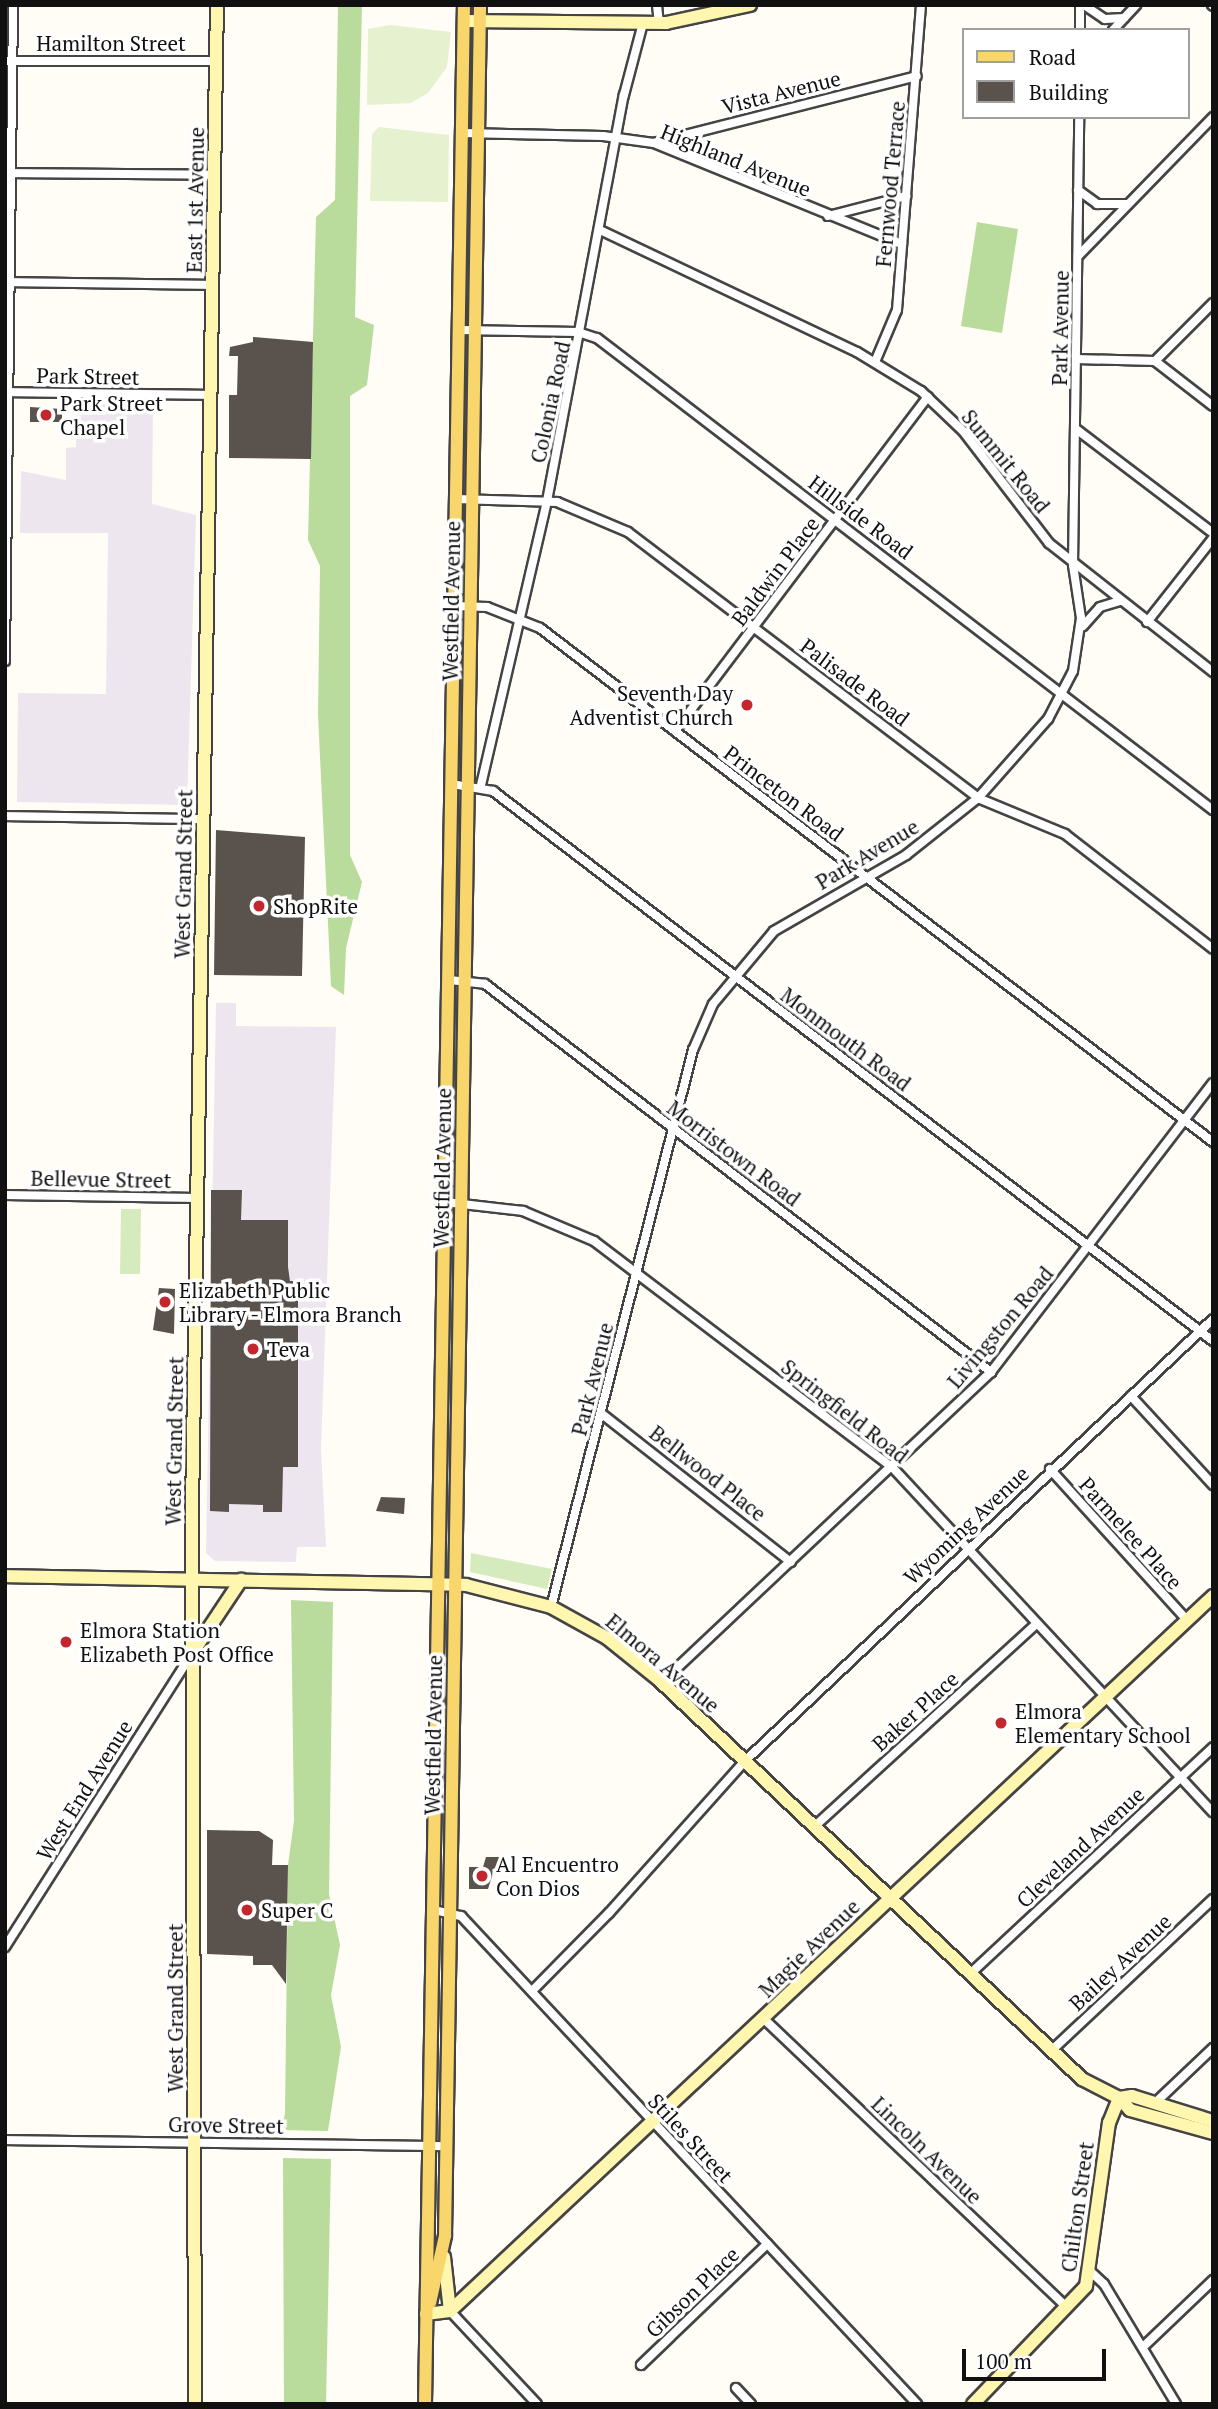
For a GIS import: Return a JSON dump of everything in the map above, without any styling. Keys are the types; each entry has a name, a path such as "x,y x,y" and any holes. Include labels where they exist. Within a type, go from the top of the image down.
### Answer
{"main road":[{"name":"Westfield Avenue","path":"425,2404 464,5"},
{"name":"Westfield Avenue","path":"426,2314 441,2271 444,2236 464,980 474,785 470,606 480,5"},
{"path":"442,1395 458,1395"},
{"path":"436,1772 452,1772"}],"street":[{"path":"5,661 9,61 13,5"},
{"name":"East 1st Avenue","path":"212,395 217,5"},
{"path":"657,5 659,24"},
{"path":"464,21 659,24 750,5"},
{"name":"Fernwood Terrace","path":"875,362 895,320 917,76 920,5"},
{"path":"1080,28 1082,5 1105,19 1124,18"},
{"path":"1115,28 1136,5"},
{"name":"Colonia Road","path":"474,785 522,619 582,333 617,137 643,23"},
{"name":"Hamilton Street","path":"9,61 216,61"},
{"name":"Vista Avenue","path":"654,143 917,76"},
{"path":"1078,256 1213,117"},
{"name":"Park Avenue","path":"551,1607 673,1128 702,1026 733,974 774,931 920,846 978,798 1065,694 1081,632 1073,565 1079,119"},
{"name":"Highland Avenue","path":"462,134 617,137 654,143 902,244"},
{"path":"9,173 215,175"},
{"path":"1078,190 1106,206 1129,203"},
{"name":"Highland Avenue","path":"828,216 906,196"},
{"name":"Summit Road","path":"600,230 875,362 928,397 963,430 1049,544 1213,672"},
{"path":"7,282 213,285"},
{"path":"1155,361 1213,303"},
{"name":"Hillside Road","path":"459,330 582,333 602,341 1213,810"},
{"path":"1077,359 1155,361 1213,406"},
{"name":"Park Street","path":"7,392 212,395"},
{"name":"West Grand Street","path":"195,2404 192,1579 212,395"},
{"name":"Baldwin Place","path":"675,731 928,397"},
{"path":"1076,429 1213,535 1147,622"},
{"name":"Palisade Road","path":"456,499 547,501 583,509 628,532 978,798 1065,834 1213,949"},
{"path":"1081,632 1093,612 1121,601"},
{"name":"Princeton Road","path":"455,606 470,606 522,619 675,731 1213,1142"},
{"path":"452,784 474,785"},
{"name":"Monmouth Road","path":"474,785 733,974 1213,1341"},
{"path":"5,816 203,819"},
{"name":"Morristown Road","path":"449,980 485,984 991,1372"},
{"name":"Livingston Road","path":"662,1682 991,1372 1213,1083"},
{"name":"Bellevue Street","path":"5,1195 197,1198"},
{"name":"Springfield Road","path":"445,1202 508,1207 559,1223 594,1241 892,1467 1213,1812"},
{"name":"Wyoming Avenue","path":"532,1991 609,1913 746,1759 967,1547 1213,1319"},
{"path":"1131,1396 1213,1485"},
{"name":"Bellwood Place","path":"602,1414 791,1562"},
{"name":"Parmelee Place","path":"1050,1469 1187,1620"},
{"name":"Elmora Avenue","path":"5,1576 439,1584 497,1590 551,1607 607,1638 662,1682 892,1895 1082,2080 1119,2098"},
{"path":"192,1653 241,1580"},
{"name":"Magie Avenue","path":"450,2311 1213,1596"},
{"name":"Baker Place","path":"817,1825 1037,1623"},
{"name":"West End Avenue","path":"5,1947 192,1653"},
{"name":"Cleveland Avenue","path":"971,1973 1213,1747"},
{"name":"Bailey Avenue","path":"1051,2050 1213,1899"},
{"path":"434,1910 450,1910"},
{"name":"Stiles Street","path":"450,1910 532,1991 917,2404"},
{"name":"Lincoln Avenue","path":"763,2018 1067,2307"},
{"path":"1155,2103 1213,2048"},
{"path":"1119,2098 1155,2103 1213,2121"},
{"path":"1119,2098 1130,2110 1213,2133"},
{"name":"Chilton Street","path":"972,2404 1086,2286 1108,2130 1119,2098"},
{"name":"Grove Street","path":"5,2140 446,2146"},
{"path":"444,2236 444,2285 450,2311 537,2404"},
{"name":"Gibson Place","path":"641,2365 767,2244"},
{"path":"1090,2271 1104,2284 1176,2404"},
{"path":"1143,2347 1213,2280"},
{"path":"426,2314 450,2311"},
{"path":"736,2388 751,2404"}],"shaded area":[{"path":"77,404 153,405 152,504 196,515 187,805 17,802 18,693 106,694 108,533 20,533 21,471 66,480 66,448 76,447"},
{"path":"216,1003 236,1003 236,1026 336,1027 321,1449 326,1547 297,1547 296,1562 215,1561 206,1553"}],"green space":[{"path":"338,5 362,5 355,317 374,325 367,385 350,396 350,855 362,882 346,948 344,995 331,986 318,715 320,566 308,540 316,217 335,200"},
{"path":"390,25 451,32 447,67 428,93 411,103 367,105 368,29"},
{"path":"379,127 449,135 448,202 370,201 372,134"},
{"path":"977,222 1018,229 1002,333 961,326"},
{"path":"121,1209 141,1209 140,1274 120,1274"},
{"path":"471,1553 552,1569 547,1589 470,1572"},
{"path":"291,1600 333,1602 329,1894 340,1945 331,1995 341,2047 328,2131 279,2130 285,2114 288,1865 294,1821"},
{"path":"283,2158 331,2159 326,2404 284,2404"}],"building":[{"path":"253,337 313,342 311,459 229,458 229,395 237,395 238,356 229,356 230,347 253,342"},
{"name":"Park Street Chapel","path":"30,407 62,409 62,422 30,422"},
{"name":"ShopRite","path":"216,830 305,837 302,976 214,975"},
{"name":"Teva","path":"211,1190 242,1190 241,1220 288,1220 290,1281 298,1281 298,1467 283,1467 282,1512 263,1512 263,1505 229,1504 229,1512 210,1511"},
{"name":"Elizabeth Public Library - Elmora Branch","path":"159,1288 175,1289 174,1334 153,1330"},
{"path":"381,1497 405,1498 404,1514 376,1511"},
{"name":"Super C","path":"207,1830 259,1831 273,1840 272,1865 288,1865 286,1984 272,1965 253,1965 253,1956 207,1954"},
{"name":"Al Encuentro Con Dios","path":"486,1857 505,1857 504,1870 494,1870 488,1889 469,1889 469,1867 483,1867"}],"place":[{"name":"Park Street Chapel","path":"46,415"},
{"name":"Seventh Day Adventist Church","path":"747,705"},
{"name":"ShopRite","path":"259,906"},
{"name":"Elizabeth Public Library - Elmora Branch","path":"165,1302"},
{"name":"Teva","path":"253,1349"},
{"name":"Elmora Station Elizabeth Post Office","path":"66,1642"},
{"name":"Elmora Elementary School","path":"1001,1723"},
{"name":"Al Encuentro Con Dios","path":"482,1876"},
{"name":"Super C","path":"247,1910"}]}
